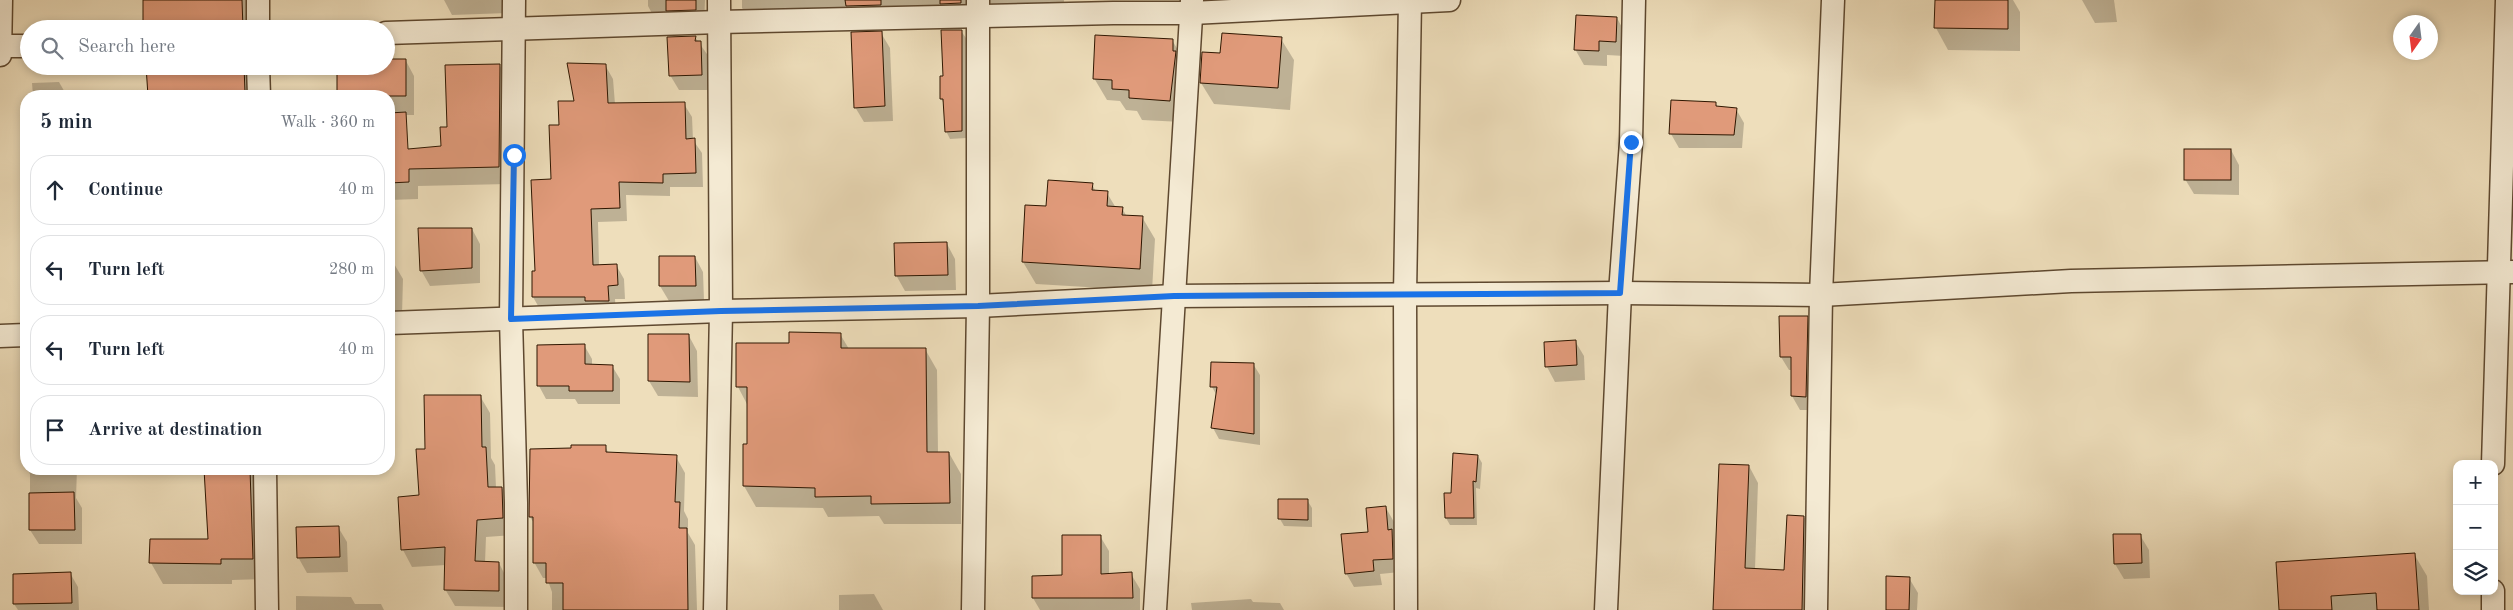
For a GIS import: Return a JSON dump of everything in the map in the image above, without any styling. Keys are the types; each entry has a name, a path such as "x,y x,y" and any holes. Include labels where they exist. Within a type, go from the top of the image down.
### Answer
{"street":[{"path":"0,55 1,0"},
{"path":"258,0 258,20"},
{"path":"514,0 511,319 516,503 516,610"},
{"path":"715,610 721,311 719,0"},
{"path":"395,33 719,22 978,8 1192,6 1449,0"},
{"path":"1606,610 1620,293 1631,142 1634,0"},
{"path":"1816,610 1821,295 1833,0"},
{"path":"2492,460 2506,272 2507,0"},
{"path":"1406,610 1405,295 1410,1"},
{"path":"1155,610 1192,6"},
{"path":"973,610 978,306 978,8"},
{"path":"0,46 20,46"},
{"path":"258,75 259,90"},
{"path":"395,323 721,311 978,306 1174,296 1620,293 1821,295 2071,281 2506,272"},
{"path":"0,336 20,335"},
{"path":"265,475 266,610"},
{"path":"2493,595 2493,610"}],"building":[{"path":"143,0 242,0 243,20 143,20"},
{"path":"666,0 696,0 696,10 666,11"},
{"path":"845,0 881,0 881,5 846,6"},
{"path":"940,0 961,0 961,3 940,4"},
{"path":"1935,0 2008,0 2008,29 1934,28"},
{"path":"1576,15 1617,17 1616,42 1599,41 1599,51 1574,50"},
{"path":"941,30 962,30 962,131 945,132 943,99 940,99 940,76 943,76"},
{"path":"882,31 885,106 854,108 851,32"},
{"path":"1222,33 1282,37 1278,88 1200,83 1202,52 1220,53"},
{"path":"1095,35 1173,39 1173,51 1176,51 1170,101 1129,98 1129,90 1112,89 1112,80 1093,79"},
{"path":"696,36 695,41 701,41 702,75 669,76 667,37"},
{"path":"395,59 406,59 406,96 395,96 395,90 337,90 337,75 395,75"},
{"path":"567,63 606,64 608,103 685,102 686,139 695,138 696,173 663,174 663,183 619,182 620,208 591,209 593,265 617,264 618,285 608,286 609,301 585,301 585,297 532,297 532,271 535,271 531,180 551,179 549,125 559,125 558,101 574,101"},
{"path":"500,64 499,167 409,169 409,182 395,183 395,113 406,112 408,149 441,146 440,127 447,127 445,65"},
{"path":"147,75 244,75 245,90 148,90"},
{"path":"1671,100 1716,102 1716,106 1737,108 1734,135 1669,134"},
{"path":"2184,149 2231,149 2231,180 2184,180"},
{"path":"1048,180 1093,183 1092,190 1108,191 1107,206 1123,207 1122,215 1143,216 1140,269 1022,262 1025,205 1046,206"},
{"path":"418,228 472,228 472,268 420,271"},
{"path":"947,242 948,275 895,276 894,243"},
{"path":"659,256 695,256 696,286 659,286"},
{"path":"1779,316 1808,316 1806,397 1791,396 1791,357 1780,357"},
{"path":"789,332 841,333 841,348 926,348 927,452 949,452 950,503 871,504 871,496 815,497 815,488 743,486 743,444 747,444 747,387 736,387 736,343 789,343"},
{"path":"648,334 689,334 690,382 648,381"},
{"path":"1576,340 1577,365 1545,367 1544,342"},
{"path":"585,344 585,364 613,365 613,391 569,391 569,386 537,386 537,345"},
{"path":"1211,362 1254,363 1254,434 1211,428 1217,387 1210,387"},
{"path":"424,395 481,395 482,447 486,447 488,487 502,487 503,518 477,520 475,561 499,562 499,591 444,590 445,547 401,550 398,497 419,495 416,449 425,449"},
{"path":"571,445 606,445 606,452 677,455 675,502 680,502 679,528 687,528 688,610 563,610 563,583 546,583 546,563 533,563 533,517 529,517 530,449 571,448"},
{"path":"1453,453 1478,455 1476,482 1473,481 1474,518 1445,518 1444,493 1451,493"},
{"path":"1719,464 1749,465 1745,568 1784,570 1787,515 1804,516 1802,610 1713,610"},
{"path":"204,475 250,475 253,559 221,559 221,564 149,563 150,539 208,539"},
{"path":"74,492 75,530 29,530 29,493"},
{"path":"1278,499 1308,499 1308,520 1278,519"},
{"path":"1386,506 1388,530 1392,529 1393,559 1373,560 1374,571 1345,574 1341,534 1368,532 1366,508"},
{"path":"339,526 340,557 297,558 296,527"},
{"path":"2113,534 2141,534 2142,563 2114,564"},
{"path":"1062,535 1101,535 1101,574 1132,572 1133,598 1032,598 1032,576 1062,575"},
{"path":"2415,553 2419,610 2377,610 2376,593 2331,596 2332,610 2279,610 2276,562"},
{"path":"71,572 72,603 13,604 13,574"},
{"path":"1886,576 1910,577 1909,610 1886,610"}],"route":[{"path":"514,155 511,319 721,311 978,306 1174,296 1620,293 1631,142"}]}
